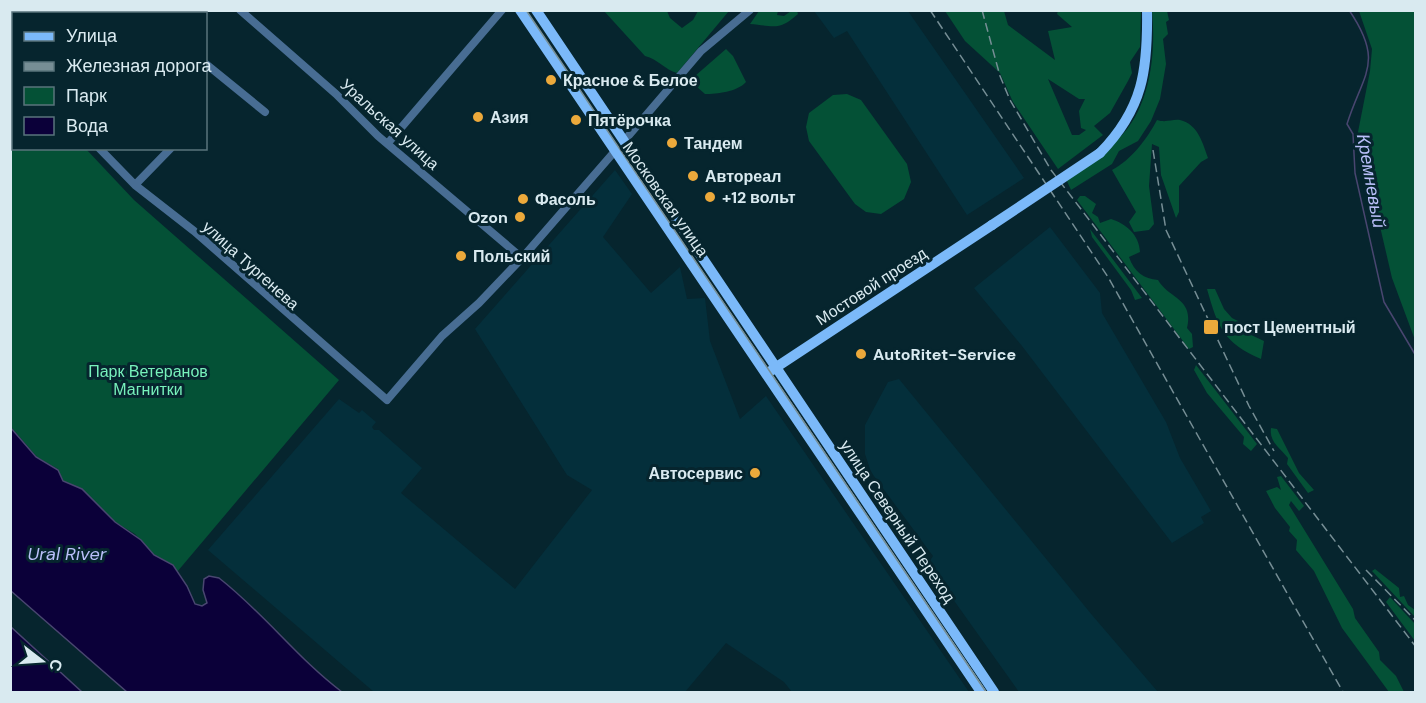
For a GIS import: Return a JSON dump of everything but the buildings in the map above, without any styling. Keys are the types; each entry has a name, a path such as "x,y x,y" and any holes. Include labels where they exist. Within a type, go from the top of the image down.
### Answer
{"main road":[{"name":"Московская улица","path":"520,10 766,374"},
{"name":"Московская улица","path":"536,10 776,367"},
{"name":"Мостовой проезд","path":"766,374 1100,153 1119,134 1132,113 1145,76 1147,10"},
{"path":"615,152 624,141"},
{"name":"улица Северный Переход","path":"776,367 994,693"},
{"name":"улица Северный Переход","path":"766,374 981,693"}],"street":[{"name":"Уральская улица","path":"240,10 388,143 522,258"},
{"path":"388,143 502,10"},
{"path":"624,141 701,51 750,10"},
{"path":"207,65 265,112"},
{"name":"улица Тургенева","path":"101,150 135,185 194,231 387,400 442,336 479,303 522,258"},
{"path":"135,185 169,150"},
{"path":"522,258 615,152"}],"shaded area":[{"path":"814,11 908,11 1024,178 967,215 847,31 834,38"},
{"path":"615,170 632,194 603,237 651,293 680,267 687,299 705,298 710,341 740,419 766,396 969,692 792,692 784,682 726,643 685,692 374,692 208,550 339,399 359,413 362,410 376,422 372,427 374,430 379,430 422,468 401,493 515,589 592,490 567,475 475,329"},
{"path":"1050,227 1100,293 1102,313 1166,422 1180,458 1211,511 1201,517 1204,523 1172,543 1022,346 974,288"},
{"path":"899,379 1158,692 1019,692 928,564 933,556 871,472 865,454 865,425 888,382"}],"green space":[{"path":"604,11 667,11 670,18 682,28 693,20 698,11 729,11 677,73 645,56"},
{"path":"759,11 778,11 777,15 784,16 791,11 797,11 798,14 781,25 750,24"},
{"path":"945,11 1004,11 1008,25 1055,60 1048,31 1072,27 1057,14 1058,11 1141,11 1140,47 1130,62 1132,73 1110,113 1094,126 1103,135 1058,169 1013,102 1000,73 965,41","holes":["1048,79 1079,99 1085,99 1079,111 1081,128 1086,130 1079,135 1072,135"]},
{"path":"1152,11 1167,11 1169,20 1166,22 1168,34 1163,39 1166,64 1160,99 1151,121 1138,141 1119,151 1112,164 1071,190 1066,179 1118,139 1138,112 1149,79 1152,61"},
{"path":"1359,11 1415,11 1415,340 1392,278 1358,132 1372,49"},
{"path":"726,49 733,56 746,82 732,90 705,94 697,87 695,76"},
{"name":"Парк Ветеранов Магнитки","path":"11,64 12,150 87,150 134,200 339,380 177,572 173,565 154,555 135,534 115,522 82,489 63,481 58,469 37,457 11,427"},
{"path":"847,94 861,100 907,164 911,182 904,199 881,214 866,212 855,204 809,141 806,127 809,113 833,95"},
{"path":"1157,120 1186,122 1199,135 1208,158 1201,162 1179,186 1179,212 1176,218 1161,175 1159,147 1152,144 1149,186 1154,224 1149,230 1134,232 1129,222 1136,212 1112,170 1126,161 1138,148"},
{"path":"1080,196 1085,196 1096,204 1092,213 1098,217 1100,223 1111,219 1127,227 1134,235 1140,252 1129,257 1131,262 1140,274 1158,280 1184,305 1188,318 1187,328 1192,334 1193,347 1189,349 1077,200"},
{"path":"1090,229 1142,298 1135,300 1131,290 1092,237"},
{"path":"1207,289 1215,289 1224,309 1232,318 1244,324 1249,334 1264,341 1261,359 1238,347 1224,333"},
{"path":"1196,365 1257,444 1251,451 1243,444 1244,437 1207,393 1194,370"},
{"path":"1271,428 1277,429 1299,473 1314,490 1308,493 1287,464 1288,458 1273,441"},
{"path":"1281,476 1304,506 1299,511 1291,501 1289,505 1353,609 1355,618 1379,652 1380,660 1396,676 1404,692 1389,692 1342,628 1314,571 1296,550 1297,540 1289,531 1290,527 1275,508 1266,491 1277,487 1281,490 1277,477"},
{"path":"1375,569 1399,588 1400,597 1404,596 1408,605 1415,610 1415,617 1372,571"},
{"path":"1390,597 1415,624 1415,641 1386,602"}],"water":[{"name":"Ural River","path":"10,427 36,457 58,470 63,481 82,489 115,522 141,540 154,555 173,565 187,586 195,604 202,606 207,603 203,590 204,579 209,576 219,578 342,692 127,692 11,591"},
{"path":"11,627 82,692 11,692"}],"waterway":[{"name":"Кремневый","path":"1349,10 1360,28 1368,56 1368,68 1347,124 1353,134 1355,173 1384,302 1416,356"}],"tram line":[{"path":"526,10 986,692"}],"railway":[{"path":"930,10 1108,277 1343,692"},
{"path":"982,10 1000,76 1010,100 1051,170 1416,647"},
{"path":"1153,150 1166,230 1249,406 1274,451"},
{"path":"1366,570 1416,621"}],"place":[{"name":"Красное & Белое","path":"551,80"},
{"name":"Азия","path":"478,117"},
{"name":"Пятёрочка","path":"576,120"},
{"name":"Тандем","path":"672,143"},
{"name":"Автореал","path":"693,176"},
{"name":"+12 вольт","path":"710,197"},
{"name":"Фасоль","path":"523,199"},
{"name":"Ozon","path":"520,217"},
{"name":"Польский","path":"461,256"},
{"name":"пост Цементный","path":"1211,327"},
{"name":"AutoRitet-Service","path":"861,354"},
{"name":"Автосервис","path":"755,473"}]}
